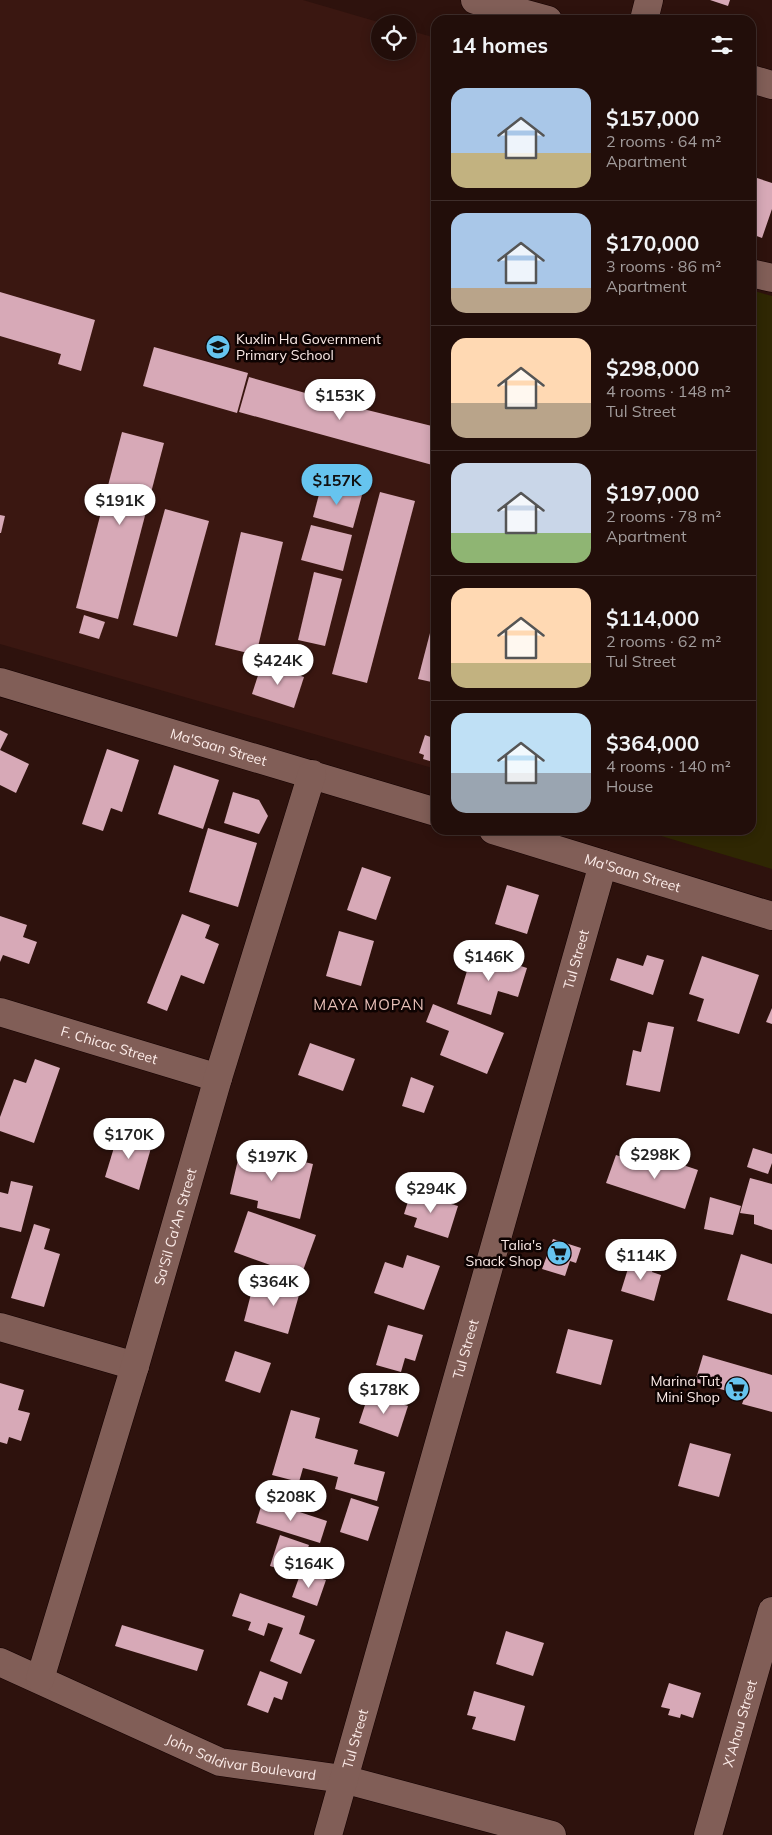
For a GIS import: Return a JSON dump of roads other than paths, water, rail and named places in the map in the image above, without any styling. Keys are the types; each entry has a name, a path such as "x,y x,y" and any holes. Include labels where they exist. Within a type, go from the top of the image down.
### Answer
{"street":[{"path":"475,0 530,15"},
{"path":"645,15 649,0"},
{"path":"756,80 772,85"},
{"path":"756,274 772,278"},
{"name":"Ma'Saan Street","path":"0,682 431,810"},
{"name":"Sa'Sil Ca'An Street","path":"40,1679 135,1366 218,1078 312,774"},
{"name":"Ma'Saan Street","path":"510,835 772,916"},
{"name":"Tul Street","path":"328,1835 604,864"},
{"name":"F. Chicac Street","path":"0,1012 218,1078"},
{"path":"0,1327 135,1366"},
{"name":"X'Ahau Street","path":"708,1835 772,1612"},
{"name":"John Saldivar Boulevard","path":"0,1662 220,1762 343,1779 552,1835"}],"place":[{"name":"Kuxlin Ha Government Primary School","path":"218,347"},
{"name":"Talia's Snack Shop","path":"559,1253"},
{"name":"Marina Tut Mini Shop","path":"737,1389"}],"district":[{"name":"MAYA MOPAN","path":"369,1004"}]}
